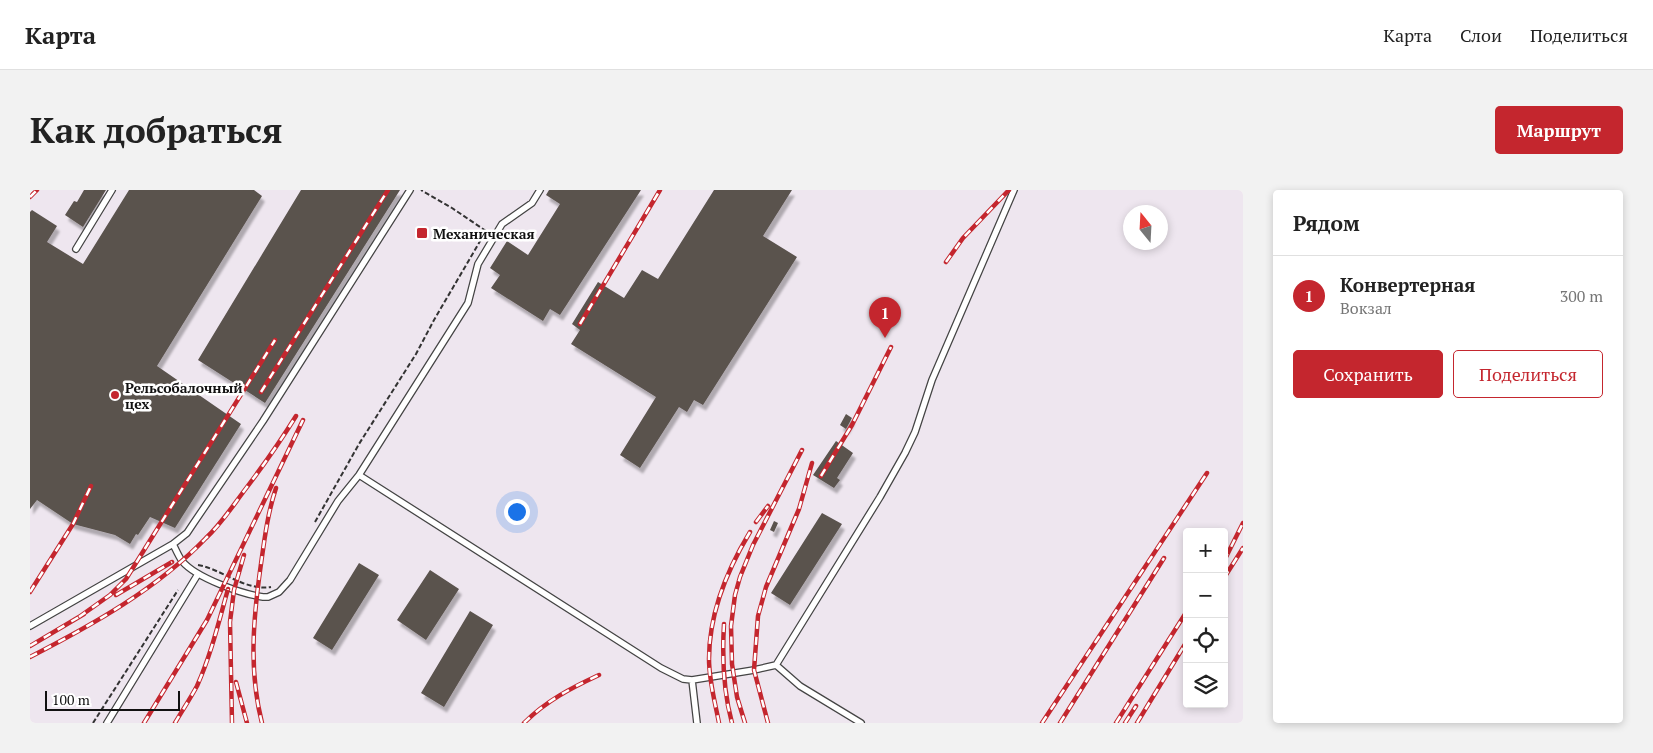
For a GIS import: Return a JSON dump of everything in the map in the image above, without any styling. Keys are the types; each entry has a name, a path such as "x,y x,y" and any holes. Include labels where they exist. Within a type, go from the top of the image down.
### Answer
{"lane":[{"path":"76,249 112,190"},
{"path":"30,626 173,544 187,533 262,421 410,190"},
{"path":"173,544 182,561 198,574 234,590 256,596 268,597 279,592 290,580 338,501 360,475 468,303 478,264 502,224 532,203 540,190"},
{"path":"360,475 661,668 683,679 692,680 776,665 906,453 932,380 1014,190"},
{"path":"107,723 198,574"},
{"path":"776,665 800,686 861,723"},
{"path":"692,680 697,723"}],"path":[{"path":"311,530 359,444 416,354 486,230 421,190"},
{"path":"192,570 198,564 251,585 265,588 276,584"},
{"path":"93,723 180,588"}],"shaded area":[{"path":"30,190 1243,190 1243,723 30,723"}],"building":[{"path":"84,190 106,190 83,227 65,215 74,201 77,202"},
{"name":"Рельсобалочный цех","path":"129,190 254,190 262,196 157,366 241,424 175,528 150,517 130,544 115,535 73,524 37,500 30,509 30,212 32,210 57,226 47,242 83,264"},
{"name":"Рельсобалочный цех","path":"301,190 400,190 265,403 198,360"},
{"path":"549,190 641,190 560,315 550,309 543,321 491,288 500,275 490,268 507,241 528,255 560,204 546,195"},
{"path":"714,190 792,190 763,236 797,257 703,405 694,400 687,412 679,407 640,468 620,455 656,397 571,344 580,330 572,324 598,282 624,298 642,270 658,279"},
{"path":"846,414 852,418 846,429 840,425"},
{"path":"836,441 853,453 837,478 840,480 834,488 813,475"},
{"path":"822,513 842,524 790,605 771,593"},
{"path":"774,521 778,523 774,532 770,530"},
{"path":"359,563 379,575 332,650 313,638"},
{"path":"430,570 459,589 426,640 397,620"},
{"path":"470,611 493,625 444,707 421,693"}],"railway":[{"path":"30,197 37,190"},
{"path":"261,392 388,190"},
{"path":"580,324 660,190"},
{"path":"946,262 963,238 1009,190"},
{"path":"79,617 110,595 126,579 275,340"},
{"path":"821,476 852,425 891,347"},
{"path":"30,657 123,605 167,574 187,556 211,533 226,515 271,454 296,416"},
{"path":"144,723 207,620 303,420"},
{"path":"745,723 737,697 732,664 731,626 735,595 753,545 802,450"},
{"path":"768,723 754,670 758,616 766,587 799,509 812,463"},
{"path":"1042,723 1207,473"},
{"path":"30,592 73,524 91,486"},
{"path":"262,723 255,685 254,628 264,540 276,488"},
{"path":"756,522 768,506"},
{"path":"1228,553 1243,523"},
{"path":"719,723 709,667 712,626 727,577 750,532"},
{"path":"1227,573 1243,548"},
{"path":"232,723 230,622 234,590 244,555"},
{"path":"1060,723 1164,558"},
{"path":"116,595 172,562"},
{"path":"175,723 202,674 228,589"},
{"path":"30,646 84,614"},
{"path":"1116,723 1183,617"},
{"path":"724,624 724,674 732,723"},
{"path":"1137,723 1183,648"},
{"path":"524,723 559,696 599,675"},
{"path":"236,682 247,723"},
{"path":"1125,723 1136,706"}],"place":[{"name":"Механическая","path":"422,233"},
{"name":"Конвертерная","path":"885,338"},
{"name":"Рельсобалочный цех","path":"115,395"}]}
